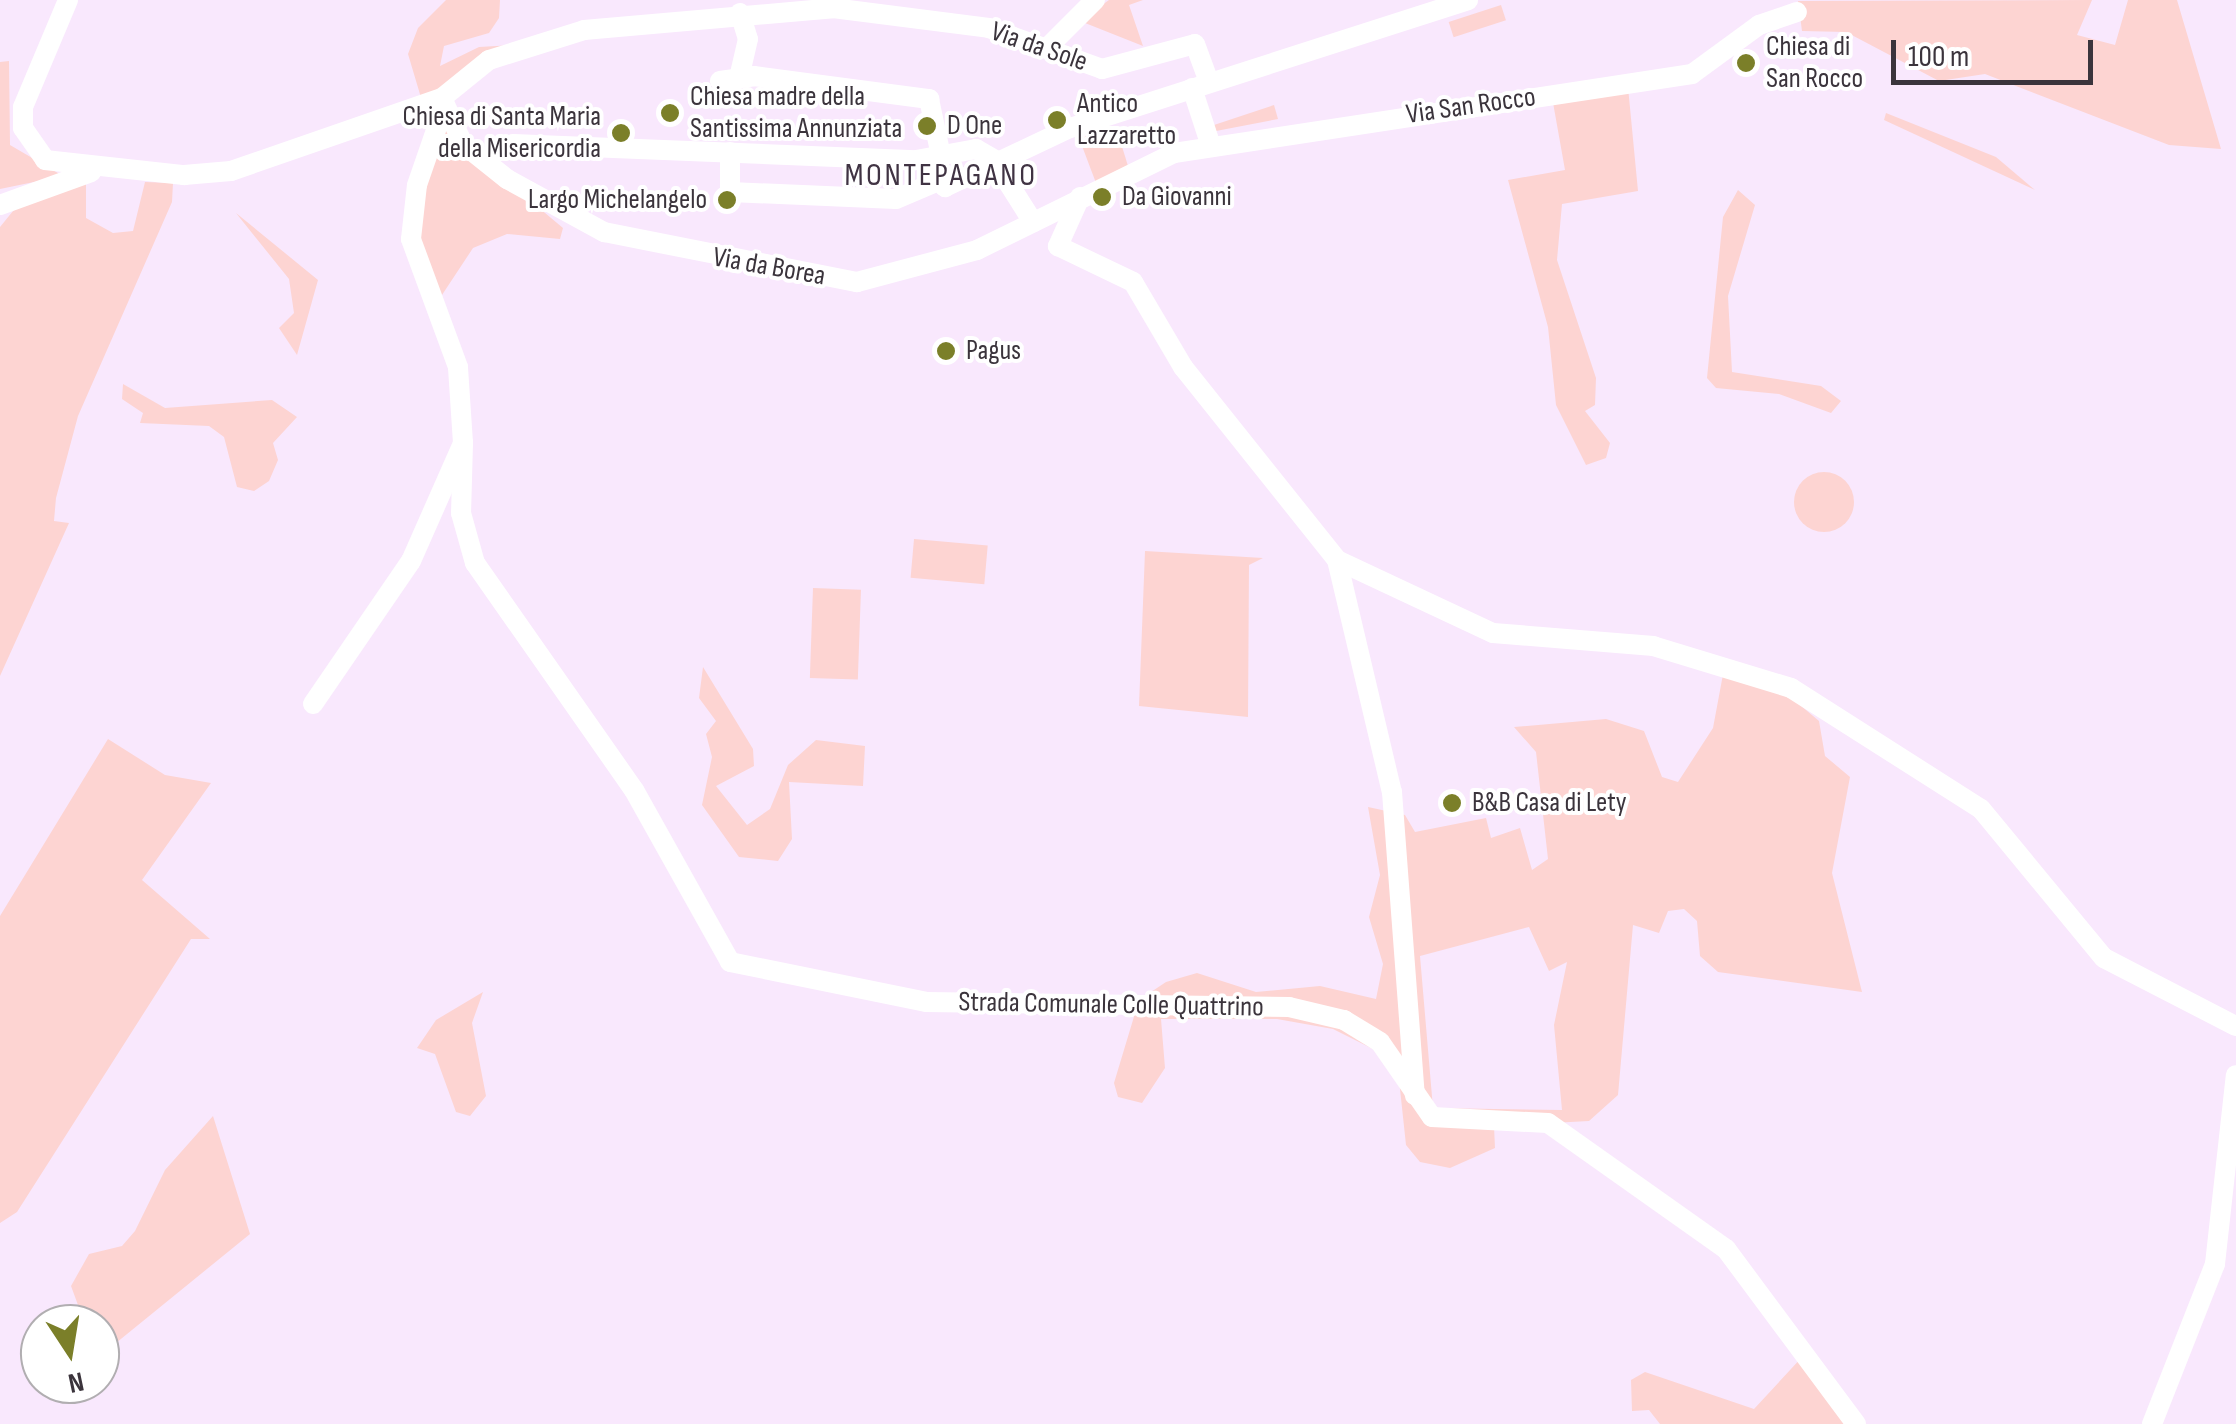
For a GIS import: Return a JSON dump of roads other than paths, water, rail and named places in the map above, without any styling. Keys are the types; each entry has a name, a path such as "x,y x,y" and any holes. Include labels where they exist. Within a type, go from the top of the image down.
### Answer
{"street":[{"path":"68,0 23,128 45,160 98,170 230,170 442,104"},
{"path":"1049,46 1095,0"},
{"path":"730,152 730,192 896,199 932,184 958,183 992,159 1200,85 1468,0"},
{"name":"Via San Rocco","path":"1130,169 1210,143 1692,74 1786,9"},
{"name":"Via da Sole","path":"442,104 489,60 584,30 740,13 882,10 1049,46 1102,69 1195,44 1200,85"},
{"path":"740,13 748,40 730,78 929,99 940,154"},
{"path":"1200,85 1210,143"},
{"name":"Via da Borea","path":"442,104 464,144 546,203 604,232 708,256 879,280 1033,222 1130,169"},
{"name":"Strada Comunale Colle Quattrino","path":"442,104 417,185 412,238 458,367 461,512 475,563 634,790 730,962 926,1002 1308,1011 1380,1042 1416,1100"},
{"path":"514,144 682,153 897,157 976,150 992,159 1033,222"},
{"path":"932,184 930,165 940,154"},
{"path":"0,205 98,170"},
{"path":"1080,197 1058,246 1134,282 1183,367 1338,560 1392,792 1416,1100 1446,1121 1523,1119 1564,1131 1726,1249 1856,1424"},
{"path":"313,704 411,561 462,443"},
{"path":"1338,560 1493,633 1664,648 1790,688 1981,810 2104,958 2236,1026"},
{"path":"2152,1424 2216,1264 2236,1075"}],"place":[{"name":"Chiesa di San Rocco","path":"1746,63"},
{"name":"Chiesa madre della Santissima Annunziata","path":"670,113"},
{"name":"Antico Lazzaretto","path":"1057,120"},
{"name":"D One","path":"927,126"},
{"name":"Chiesa di Santa Maria della Misericordia","path":"621,133"},
{"name":"Da Giovanni","path":"1102,197"},
{"name":"Largo Michelangelo","path":"727,200"},
{"name":"Pagus","path":"946,351"},
{"name":"B&B Casa di Lety","path":"1452,803"}],"district":[{"name":"MONTEPAGANO","path":"941,176"}]}
